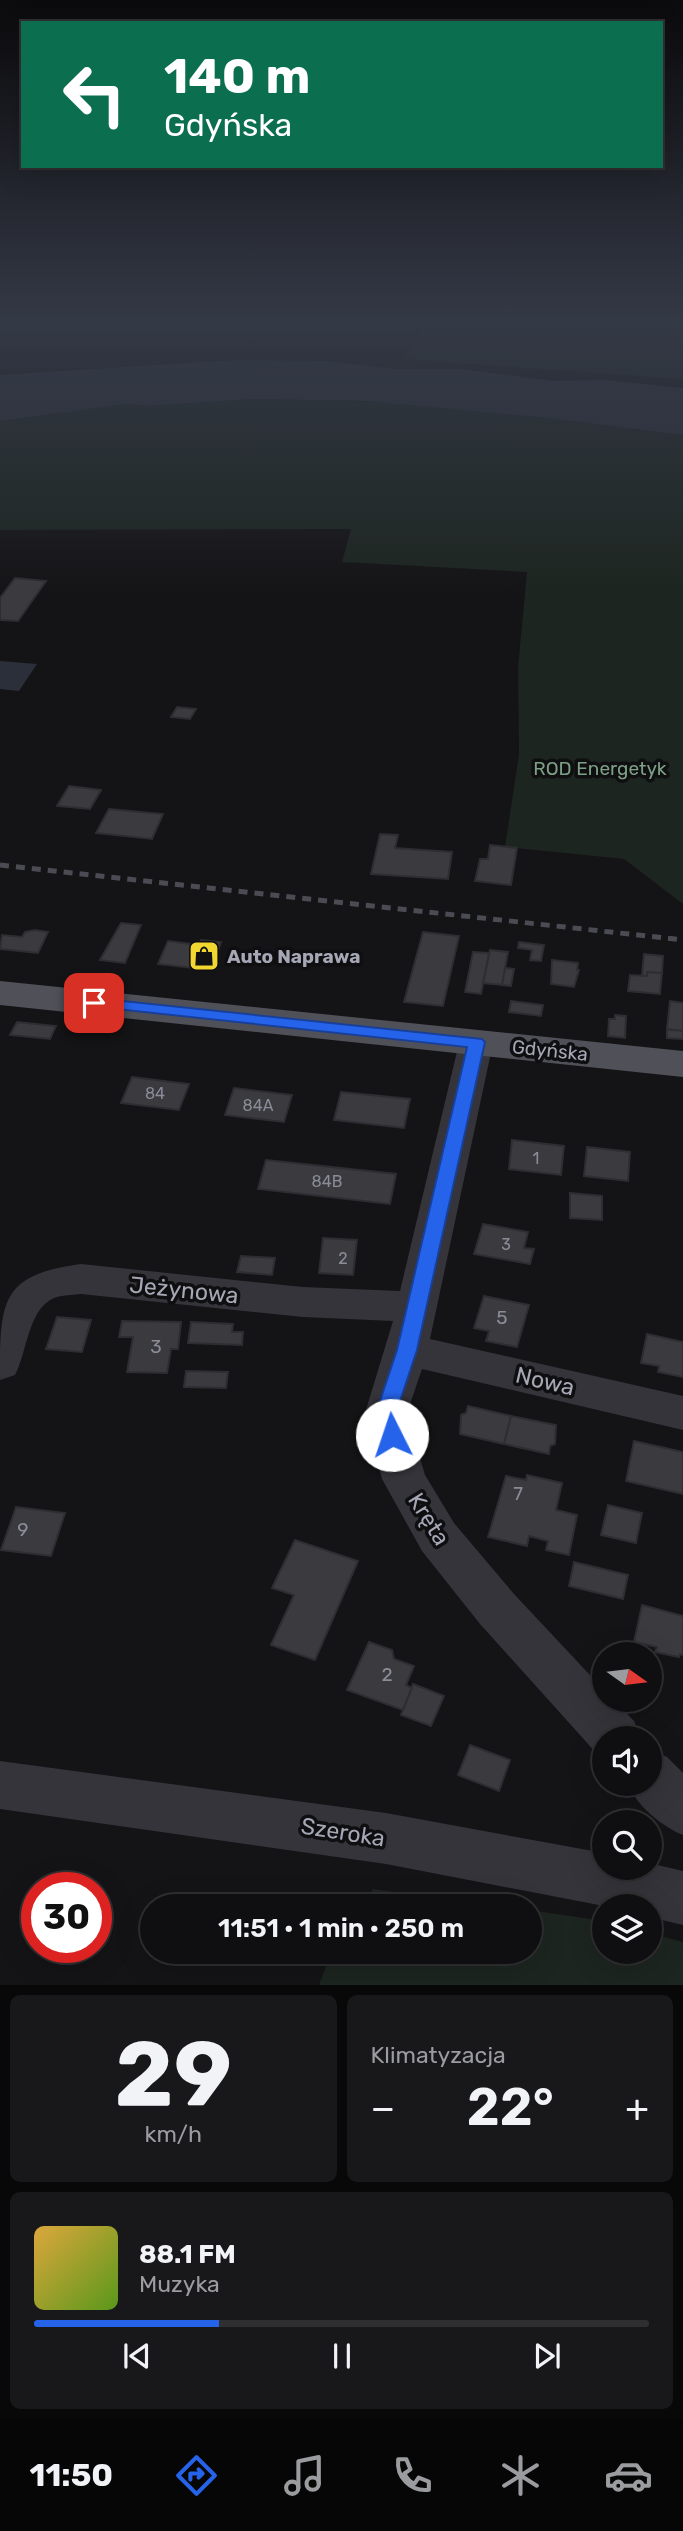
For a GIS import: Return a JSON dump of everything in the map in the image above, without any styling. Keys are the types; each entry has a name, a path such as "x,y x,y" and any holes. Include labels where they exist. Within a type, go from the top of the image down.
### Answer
{"main road":[{"name":"Gdyńska","path":"0,993 683,1064"}],"street":[{"name":"Kręta","path":"476,1042 407,1350 386,1413 404,1479 438,1537 497,1609 605,1726"},
{"name":"Jeżynowa","path":"0,1364 17,1316 30,1293 54,1283 81,1279 303,1302 417,1307"},
{"name":"Nowa","path":"407,1350 683,1413"},
{"name":"Szeroka","path":"0,1785 460,1850 599,1877 683,1898"},
{"path":"662,1788 683,1810"}],"green space":[{"name":"ROD Energetyk","path":"62,413 495,413 683,435 683,904 624,859 505,847 519,754 518,667 527,572 342,562 351,529 0,530 0,421"},
{"path":"373,1889 409,1894 370,1894"},
{"path":"542,1912 592,1919 592,1964 662,1964 662,1936 683,1942 683,1985 319,1985 327,1964 542,1964"}],"shaded area":[{"path":"0,413 62,413 0,421"},
{"path":"492,413 683,413 683,435"},
{"path":"0,661 37,664 19,691 0,689"}],"building":[{"path":"15,578 46,581 18,621 0,620 0,598"},
{"path":"177,707 196,709 190,719 171,717"},
{"path":"69,786 101,790 90,809 57,806"},
{"path":"109,809 163,814 152,839 96,833"},
{"path":"380,834 398,835 395,848 452,852 448,879 371,874"},
{"path":"490,845 517,848 511,885 475,881 480,859 488,859"},
{"path":"121,923 141,925 125,963 100,960"},
{"path":"25,932 48,932 38,953 0,949 2,935 22,937"},
{"path":"423,932 459,936 443,1006 404,1002"},
{"path":"201,940 221,942 211,970 158,964 168,941 199,945"},
{"path":"519,942 544,945 541,961 530,960 532,950 518,948"},
{"path":"490,950 508,952 502,985 483,983"},
{"path":"473,952 489,953 481,994 465,992"},
{"path":"644,954 663,956 662,973 647,972 647,976 642,976"},
{"path":"552,960 578,963 579,970 574,987 551,984"},
{"path":"505,968 514,969 511,986 502,985"},
{"path":"647,972 662,973 660,994 628,991 630,975 647,976"},
{"path":"511,1001 543,1005 541,1016 509,1012"},
{"path":"670,1001 683,1003 683,1031 667,1029"},
{"path":"615,1015 626,1016 625,1038 608,1036 609,1019 615,1019"},
{"path":"17,1022 56,1026 50,1039 10,1035"},
{"path":"667,1029 683,1031 683,1039 667,1038"},
{"path":"132,1077 189,1084 179,1110 121,1103"},
{"path":"234,1088 292,1095 284,1122 225,1115"},
{"path":"341,1092 410,1099 404,1128 334,1120"},
{"path":"512,1140 564,1146 561,1175 509,1169"},
{"path":"587,1147 630,1152 628,1181 584,1176"},
{"path":"266,1160 396,1174 390,1204 258,1189"},
{"path":"570,1193 602,1196 602,1220 570,1218"},
{"path":"483,1224 528,1232 524,1248 534,1249 530,1264 474,1254"},
{"path":"323,1238 357,1240 353,1275 319,1273"},
{"path":"241,1256 275,1258 272,1275 237,1272"},
{"path":"484,1296 529,1305 517,1347 486,1341 489,1331 474,1328"},
{"path":"57,1317 91,1320 82,1352 46,1349"},
{"path":"122,1321 181,1322 178,1349 171,1349 167,1373 127,1372 133,1337 119,1337"},
{"path":"191,1322 233,1324 232,1332 243,1332 242,1345 188,1343"},
{"path":"647,1334 683,1342 683,1377 658,1372 659,1366 641,1363"},
{"path":"186,1371 228,1372 226,1388 184,1387"},
{"path":"468,1406 511,1416 504,1444 460,1434 461,1415 466,1413"},
{"path":"511,1416 556,1425 555,1444 550,1446 549,1454 504,1444"},
{"path":"634,1441 683,1452 683,1494 626,1481"},
{"path":"527,1475 562,1483 556,1510 577,1515 569,1555 546,1550 548,1541 529,1536 527,1546 488,1537 506,1476 526,1480"},
{"path":"608,1505 642,1513 636,1543 601,1535"},
{"path":"16,1507 65,1513 51,1556 1,1550"},
{"path":"295,1540 358,1561 315,1660 271,1645 294,1595 272,1588"},
{"path":"574,1562 628,1575 623,1599 569,1586"},
{"path":"642,1605 683,1616 683,1655 680,1654 679,1657 662,1653 662,1642 634,1642"},
{"path":"369,1642 392,1650 394,1659 414,1666 406,1685 412,1688 403,1710 347,1690"},
{"path":"413,1684 444,1696 431,1726 401,1715"},
{"path":"470,1745 510,1760 499,1791 458,1775"}],"railway":[{"path":"0,865 683,940"}],"place":[{"name":"Auto Naprawa","path":"204,956"}],"route":[{"path":"94,1003 476,1042 407,1350 386,1413 392,1435"}]}
